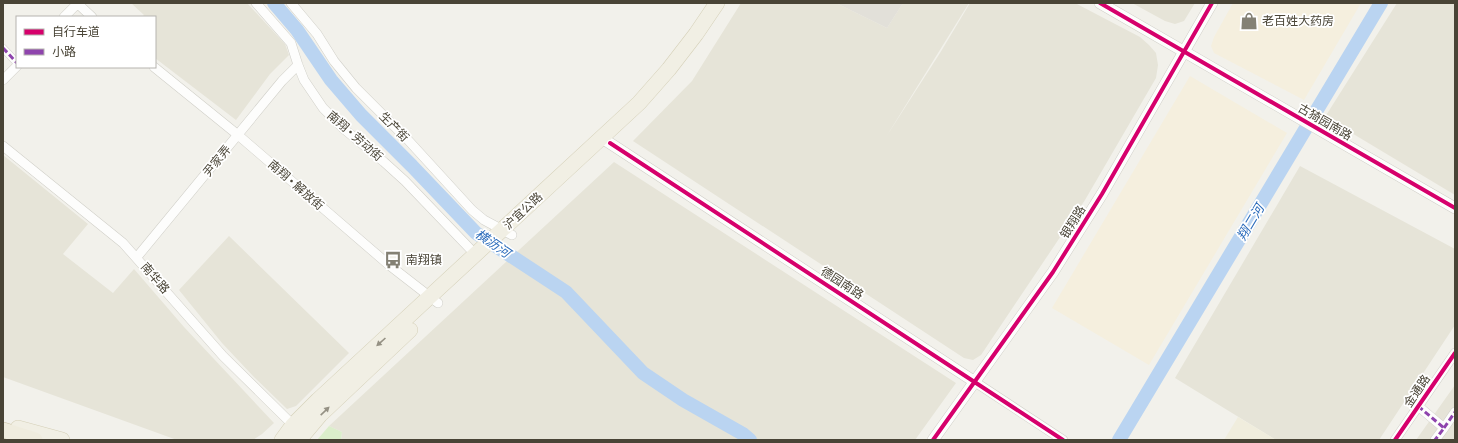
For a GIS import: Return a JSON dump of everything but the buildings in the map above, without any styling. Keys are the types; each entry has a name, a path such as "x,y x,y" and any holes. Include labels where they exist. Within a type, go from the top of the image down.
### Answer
{"highway":[{"path":"3,430 35,440"}],"main road":[{"name":"沪宜公路","path":"606,141 668,71 717,3"},
{"name":"沪宜公路","path":"288,436 318,400 434,300 482,253 504,235 606,141 645,108 676,75 704,39 727,3"},
{"path":"3,423 62,440"}],"street":[{"path":"65,16 77,3 91,16"},
{"name":"南翔 • 劳动街","path":"256,3 291,43 298,65 308,87 332,118 356,140 395,171 482,253"},
{"name":"生产街","path":"291,3 317,34 356,88 408,140 472,210 504,235"},
{"name":"古猗园南路","path":"1100,3 1455,208"},
{"name":"银翔路","path":"933,440 1053,272 1102,194 1212,3"},
{"path":"3,48 16,63"},
{"path":"3,80 16,65"},
{"name":"尹家弄","path":"137,257 282,81 298,65"},
{"name":"南翔 • 解放街","path":"155,68 238,135 389,265 434,300"},
{"name":"德园南路","path":"606,141 1063,440"},
{"name":"南华路","path":"3,146 115,236 137,257 219,351 288,436"},
{"name":"金通路","path":"1395,440 1455,353"},
{"path":"1418,406 1444,428"},
{"path":"1434,440 1455,412"}],"shaded area":[{"path":"131,3 247,3 285,44 289,55 270,74 236,120 156,59 156,16 143,16 144,15"},
{"path":"741,3 836,3 887,28 903,3 969,3 886,137 970,3 1075,3 1140,37 1156,53 1158,65 1156,78 1085,200 981,355 973,360 964,358 633,141 692,81"},
{"path":"836,3 903,3 887,28"},
{"path":"1132,3 1195,3 1184,21 1175,24 1165,21"},
{"path":"1233,3 1361,3 1304,100 1214,53 1211,46 1214,37"},
{"path":"1397,3 1455,3 1455,195 1325,117"},
{"path":"1190,76 1287,133 1149,365 1052,308"},
{"path":"3,155 88,224 63,254 113,293 134,269 184,327 274,423 253,440 177,440 3,377"},
{"path":"614,162 956,383 915,440 341,440 342,432 329,426"},
{"path":"1300,166 1455,249 1455,325 1379,440 1276,440 1175,378"},
{"path":"229,236 349,353 296,406 287,409 253,376 222,343 179,290"},
{"path":"1455,385 1455,440 1416,440"},
{"path":"1238,417 1276,440 1224,440"}],"green space":[{"path":"329,426 342,432 341,440 317,440"}],"waterway":[{"name":"横沥河","path":"274,3 297,30 331,80 361,115 476,233 566,292 643,373 683,400 743,434 750,440"},
{"name":"翔二河","path":"1119,440 1381,3"}],"marked path":[{"path":"3,48 16,62"},
{"path":"1418,406 1444,428 1435,440"},
{"path":"1444,428 1455,412"}],"cycle path":[{"path":"1100,3 1455,208"},
{"path":"933,440 1053,272 1102,194 1212,3"},
{"path":"610,143 1063,440"},
{"path":"1395,440 1455,353"}],"place":[{"name":"老百姓大药房","path":"1249,21"},
{"name":"南翔镇","path":"393,260"}]}
